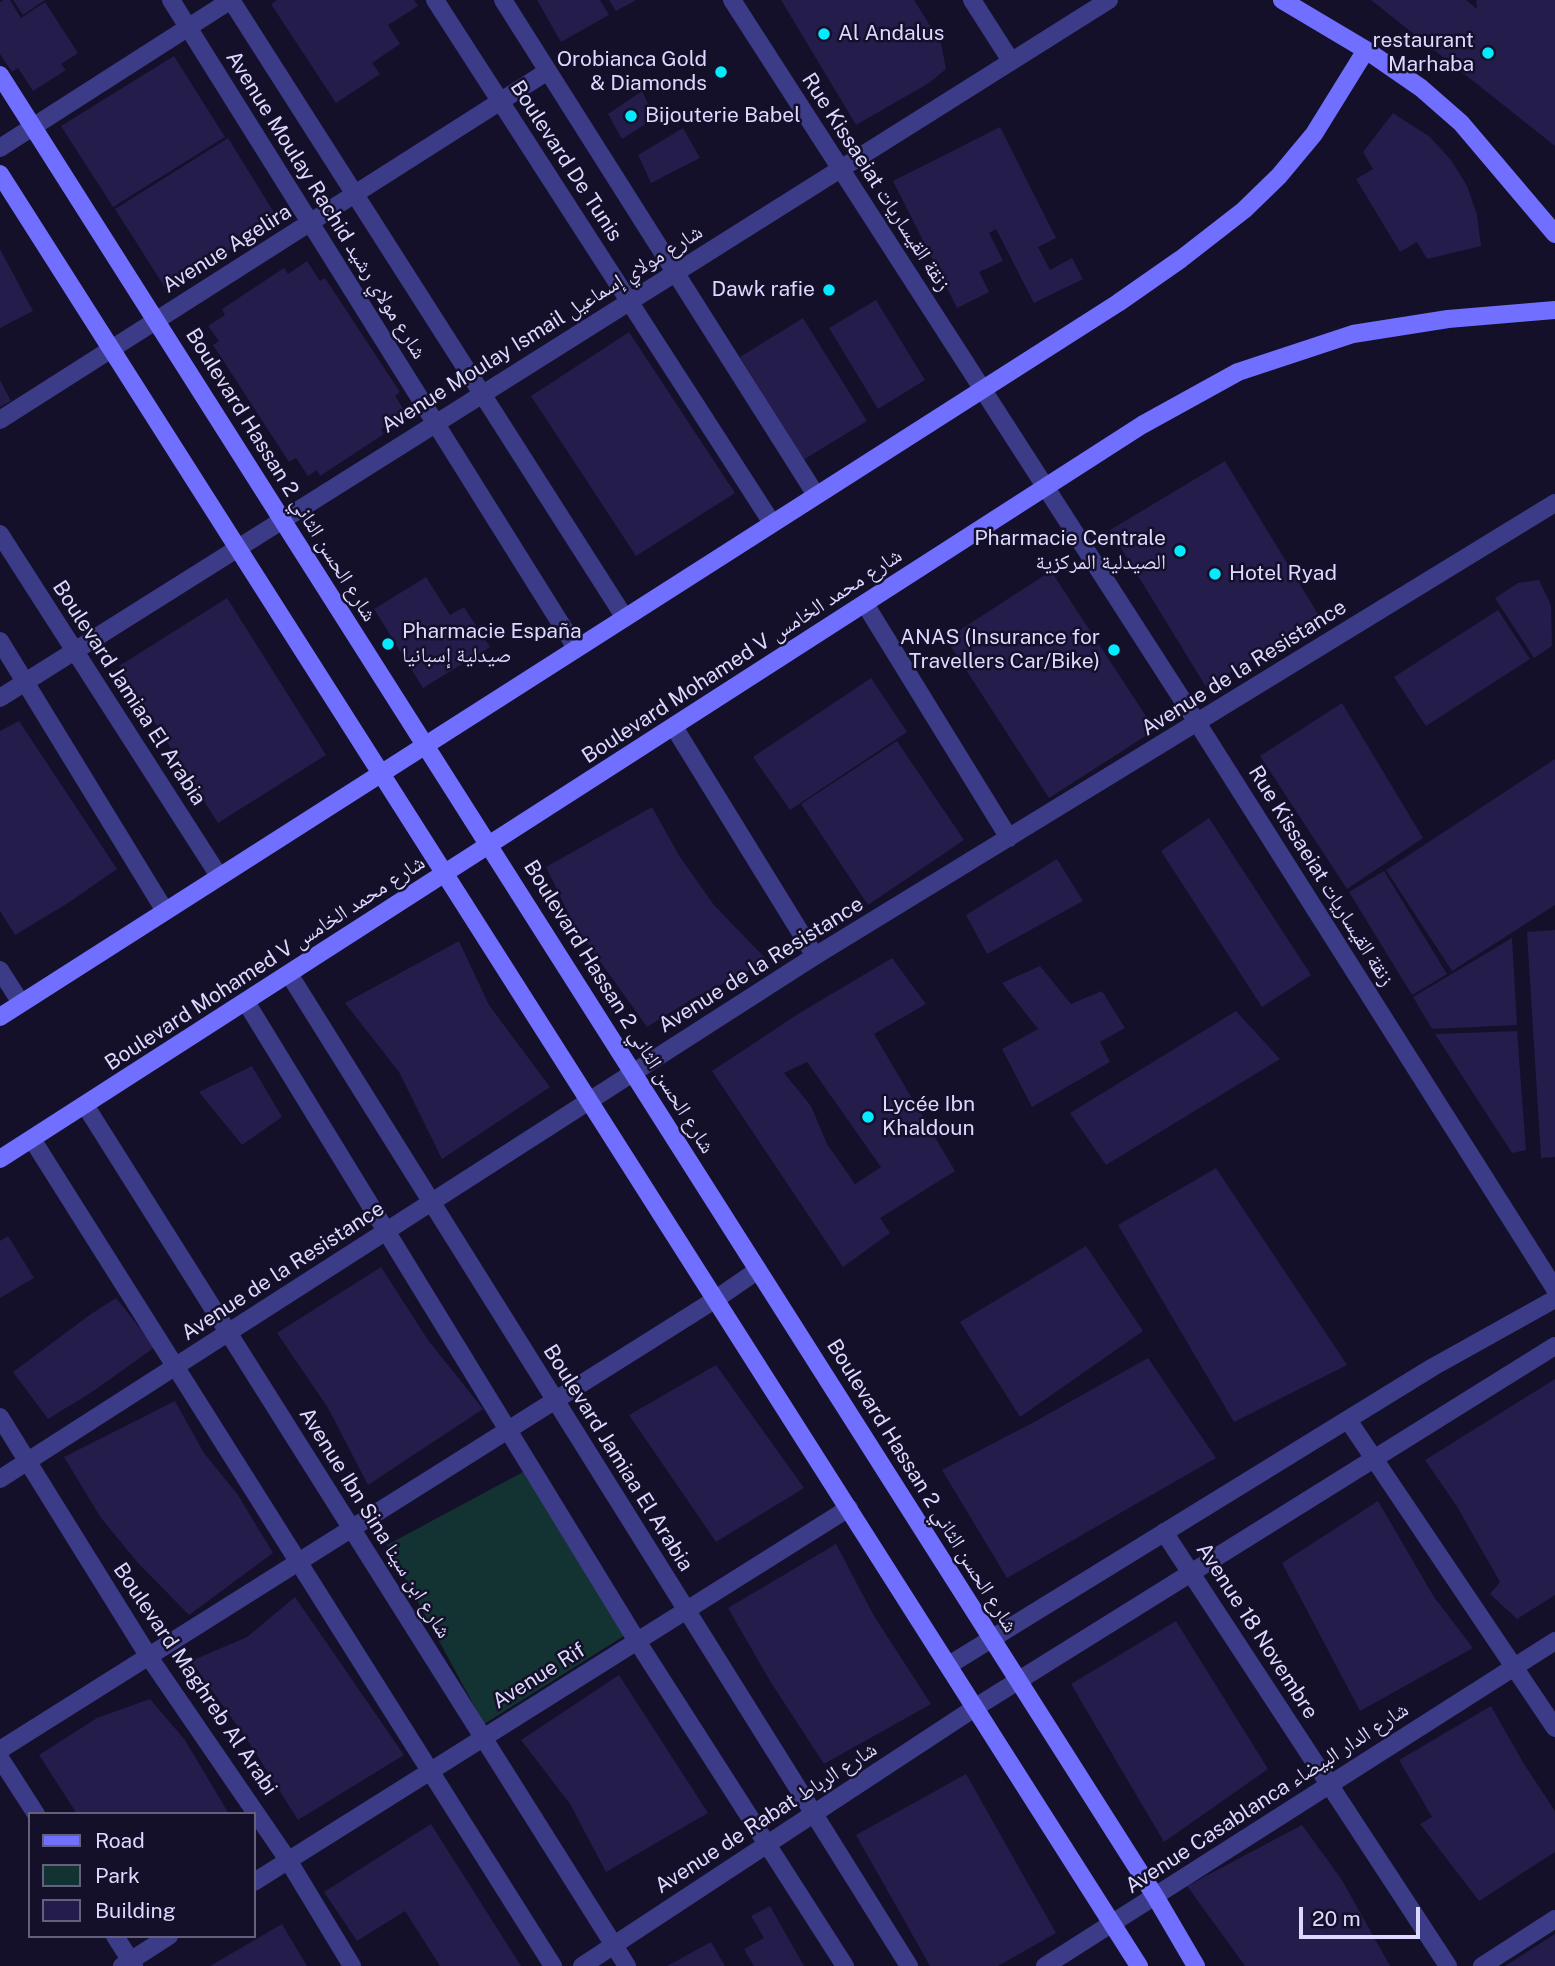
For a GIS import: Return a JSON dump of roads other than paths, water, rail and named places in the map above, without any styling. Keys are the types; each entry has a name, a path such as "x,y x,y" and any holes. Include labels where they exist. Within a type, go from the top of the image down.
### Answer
{"street":[{"name":"Avenue Moulay Rachid شارع مولاي رشيد","path":"171,0 576,648"},
{"name":"Avenue Moulay Rachid شارع مولاي رشيد","path":"231,0 625,618"},
{"path":"0,148 231,0"},
{"name":"Boulevard De Tunis","path":"435,0 772,523"},
{"name":"Boulevard De Tunis","path":"503,0 816,495"},
{"name":"Rue Kissaeiat زنقة القيساريات","path":"732,0 1198,723 1555,1289"},
{"path":"972,0 1011,61"},
{"name":"Avenue Moulay Ismail شارع مولاي إسماعيل","path":"0,698 1109,0"},
{"path":"1282,0 1366,50 1421,88 1461,123 1555,234"},
{"path":"0,1017 1118,303 1181,259 1244,210 1279,176 1314,134 1366,50"},
{"name":"Avenue Agelira","path":"0,420 548,71"},
{"name":"Boulevard Hassan 2 شارع الحسن الثاني","path":"0,75 992,1638 1155,1896 1196,1966"},
{"path":"0,174 1139,1966"},
{"name":"Boulevard Mohamed V شارع محمد الخامس","path":"0,1159 1142,425 1226,379 1298,351 1353,334 1402,324 1498,313 1555,310"},
{"name":"Avenue de la Resistance","path":"0,1479 815,956 1555,503"},
{"name":"Boulevard Jamiaa El Arabia","path":"0,534 219,876"},
{"path":"865,604 1009,838"},
{"path":"0,641 165,911"},
{"path":"674,727 815,956"},
{"path":"0,970 21,1003"},
{"name":"Boulevard Jamiaa El Arabia","path":"289,974 909,1966"},
{"path":"246,1002 637,1641 845,1966"},
{"name":"Avenue Ibn Sina شارع ابن سينا","path":"85,1105 626,1966"},
{"path":"32,1139 553,1966"},
{"path":"0,1750 758,1270"},
{"path":"949,1665 1433,1367 1555,1299"},
{"name":"Avenue de Rabat شارع الرباط","path":"582,1966 975,1707 1555,1346"},
{"name":"Boulevard Maghreb Al Arabi","path":"0,1418 149,1657 255,1812"},
{"path":"1348,1420 1555,1728"},
{"name":"Avenue Rif","path":"256,1881 849,1508"},
{"name":"Avenue 18 Novembre","path":"1164,1532 1448,1966"},
{"name":"Avenue Casablanca شارع الدار البيضاء","path":"1045,1966 1555,1641"},
{"path":"0,1758 35,1812"},
{"name":"Boulevard Maghreb Al Arabi","path":"256,1813 288,1860 352,1966"},
{"path":"1482,1966 1555,1919"},
{"path":"116,1938 129,1964 166,1938"}],"place":[{"name":"Al Andalus","path":"824,34"},
{"name":"restaurant Marhaba","path":"1488,53"},
{"name":"Orobianca Gold & Diamonds","path":"721,72"},
{"name":"Bijouterie Babel","path":"631,116"},
{"name":"Dawk rafie","path":"829,290"},
{"name":"Pharmacie Centrale الصيدلية المركزية","path":"1180,551"},
{"name":"Hotel Ryad","path":"1215,574"},
{"name":"Pharmacie España صيدلية إسبانيا","path":"388,644"},
{"name":"ANAS (Insurance for Travellers Car/Bike)","path":"1114,650"},
{"name":"Lycée Ibn Khaldoun","path":"868,1117"}]}
